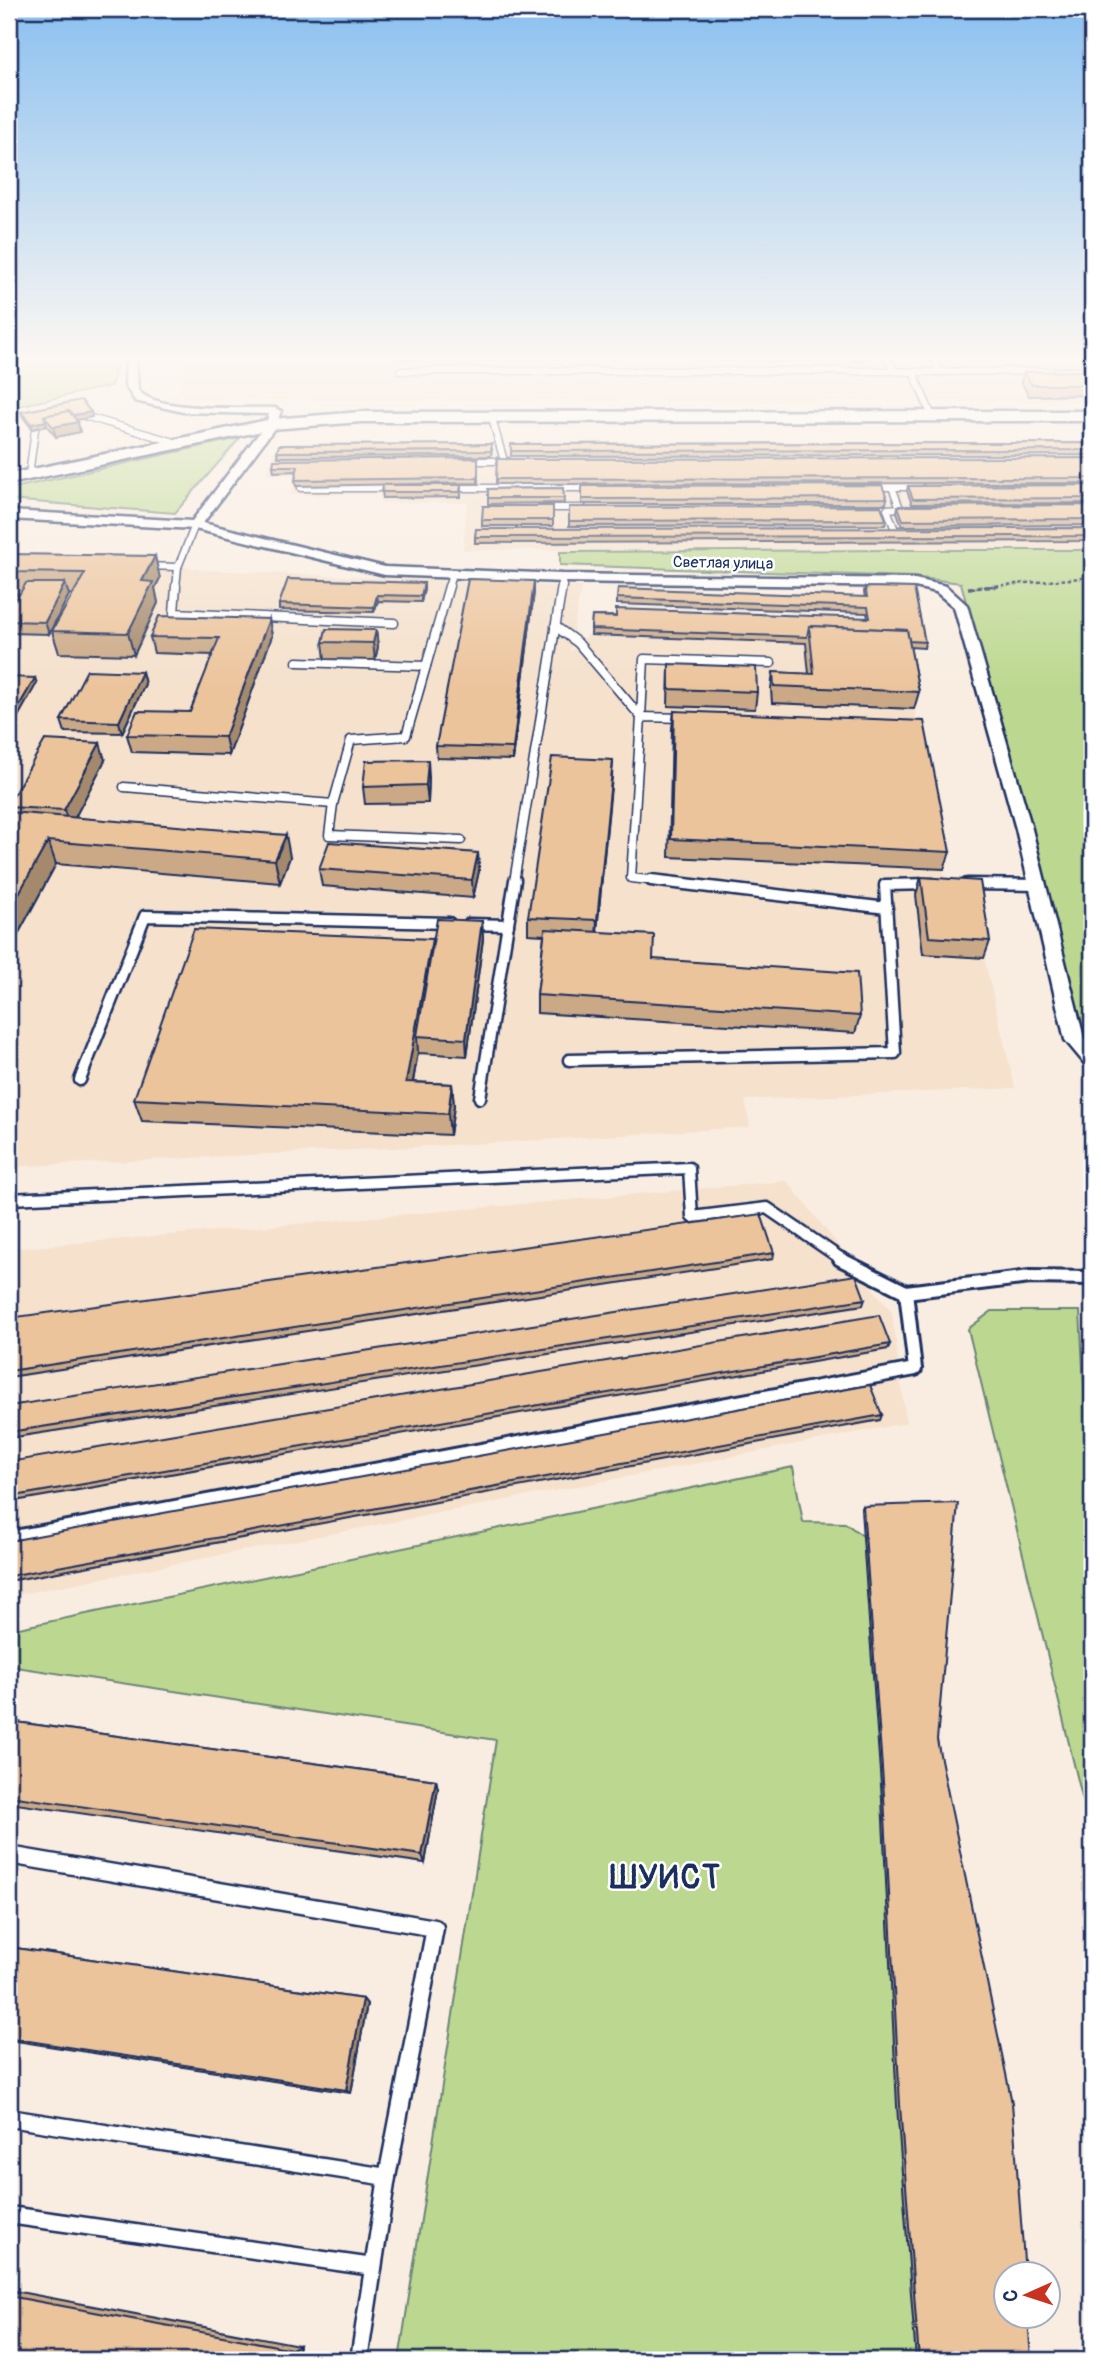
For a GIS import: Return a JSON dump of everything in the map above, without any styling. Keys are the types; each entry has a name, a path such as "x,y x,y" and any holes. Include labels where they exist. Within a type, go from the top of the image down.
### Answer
{"street":[{"path":"9,479 59,469"},
{"path":"195,524 238,469"},
{"name":"Светлая улица","path":"9,515 195,524 385,571 563,578 915,583 941,589"},
{"path":"941,589 960,605 1037,885 1075,1040 1092,1059"}],"lane":[{"path":"29,475 30,469"},
{"path":"865,487 932,487"},
{"path":"892,487 900,508"},
{"path":"301,488 411,488"},
{"path":"438,488 603,488"},
{"path":"525,508 595,508"},
{"path":"873,509 914,508"},
{"path":"887,509 895,530"},
{"path":"195,524 178,567 174,612 394,623"},
{"path":"881,530 908,530"},
{"path":"139,566 178,567"},
{"path":"452,574 405,736 351,740 333,804 329,835 461,840"},
{"path":"480,1098 563,578"},
{"path":"555,626 578,643 641,717 695,719"},
{"path":"771,663 643,659 631,878 887,908"},
{"path":"297,662 426,666"},
{"path":"124,787 333,804"},
{"path":"569,1060 895,1054 885,885 944,884"},
{"path":"957,884 1037,885"},
{"path":"80,1080 145,916 508,925"},
{"path":"9,1199 689,1168 692,1217 766,1208 848,1264 906,1292 1030,1277 1092,1278"},
{"path":"9,1538 915,1369 906,1292"},
{"path":"9,1855 435,1928 387,2177 359,2360"},
{"path":"9,2118 387,2177"},
{"path":"9,2215 373,2267"}],"path":[{"path":"941,589 1050,583 1092,577"}],"shaded area":[{"path":"268,469 1092,469 1092,549 463,550 467,503 380,503 380,495 289,495 295,475 266,475"},
{"path":"9,556 142,560 204,570 581,587 570,652 588,635 903,647 944,869 944,884 974,898 984,958 1015,1088 745,1100 750,1127 9,1167"},
{"path":"787,1181 892,1312 906,1423 9,1596 9,1249"}],"green space":[{"path":"102,469 214,469 175,513 9,500 9,489"},
{"path":"1092,550 1092,1046 1074,1015 961,583 913,577 560,565 560,552"},
{"path":"992,1311 1080,1311 1092,1537 1092,1838 968,1329"},
{"path":"793,1467 803,1522 845,1523 900,1563 935,2360 399,2360 496,1740 9,1666 9,1630"}],"building":[{"path":"297,469 478,469 478,478 295,480"},
{"path":"497,469 1092,469 1092,478 496,479"},
{"path":"383,485 461,485 460,492 382,492"},
{"path":"882,485 887,498 582,499 582,486"},
{"path":"1092,485 1092,498 913,499 908,486"},
{"path":"563,488 564,498 488,498 488,489"},
{"path":"1092,505 1092,519 903,520 898,506"},
{"path":"483,506 553,506 553,520 482,520"},
{"path":"881,506 886,520 569,521 569,507"},
{"path":"1092,528 1092,536 475,537 476,529"},
{"path":"9,554 155,556 142,581 153,582 128,633 52,631 85,573 9,572"},
{"path":"288,579 424,583 421,596 377,595 374,607 279,604"},
{"path":"468,579 534,581 513,748 436,746"},
{"path":"26,583 65,583 45,622 9,621 9,600 16,600"},
{"path":"865,587 914,588 925,642 909,641 907,630 809,626 807,637 591,629 592,616 616,617 616,609 870,618 868,607 617,598 618,588 867,597"},
{"path":"159,616 269,619 225,737 127,735 137,711 190,712 219,638 150,637"},
{"path":"809,626 907,630 919,692 774,686 773,672 814,674"},
{"path":"326,629 376,630 373,643 323,642"},
{"path":"669,664 756,667 757,692 669,689"},
{"path":"87,670 142,672 119,722 61,720"},
{"path":"9,677 35,678 9,723"},
{"path":"674,711 924,721 950,852 671,839"},
{"path":"45,740 100,743 64,810 9,807 9,803"},
{"path":"552,757 613,760 597,920 528,917"},
{"path":"428,760 426,785 363,787 366,761"},
{"path":"9,812 286,835 275,860 48,841 9,911"},
{"path":"329,842 478,853 472,880 319,869"},
{"path":"921,877 980,881 990,941 929,937"},
{"path":"437,919 482,921 466,1039 417,1036"},
{"path":"194,929 432,939 406,1082 452,1084 448,1114 134,1099"},
{"path":"545,929 654,935 653,959 857,973 860,1016 537,995"},
{"path":"761,1214 774,1253 9,1371 9,1318"},
{"path":"856,1275 865,1299 9,1432 9,1406"},
{"path":"879,1315 890,1344 9,1497 9,1462"},
{"path":"870,1385 882,1415 9,1576 9,1541"},
{"path":"958,1503 937,1740 1012,2103 1024,2260 992,2260 992,2330 1029,2330 1031,2360 919,2360 900,2105 884,1796 863,1506"},
{"path":"9,1721 436,1780 422,1855 9,1796"},
{"path":"9,1947 363,1999 346,2090 9,2038"},
{"path":"9,2296 292,2349 290,2360 9,2360"}],"district":[{"name":"ШУИСТ","path":"666,1878"}]}
